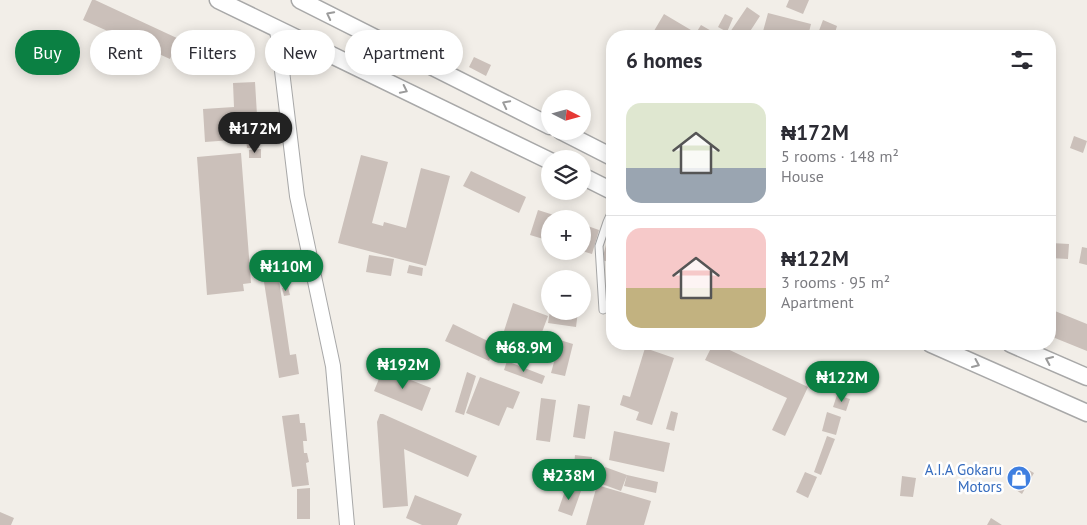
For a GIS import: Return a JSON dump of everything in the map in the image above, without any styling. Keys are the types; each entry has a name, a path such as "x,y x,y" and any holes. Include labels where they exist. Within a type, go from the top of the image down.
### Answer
{"street":[{"path":"218,0 541,157"},
{"path":"300,0 541,121"},
{"path":"277,29 297,196 333,366 347,525"},
{"path":"579,140 606,154"},
{"path":"591,180 606,188"},
{"path":"945,350 1087,413"},
{"path":"1025,350 1087,377"}],"lane":[{"path":"603,310 599,246 606,225"}],"building":[{"path":"92,0 95,0 160,30 105,30 83,20"},
{"path":"789,0 809,0 803,14 786,7"},
{"path":"747,7 760,16 751,30 731,30"},
{"path":"768,13 811,24 810,30 763,30"},
{"path":"664,14 691,30 655,30"},
{"path":"725,14 733,18 728,30 718,27"},
{"path":"823,20 837,26 836,30 819,30"},
{"path":"701,25 710,30 698,30"},
{"path":"161,31 171,35 170,59 161,55"},
{"path":"474,57 491,65 486,76 469,67"},
{"path":"255,82 259,148 247,148 246,139 205,142 203,109 234,107 233,83"},
{"path":"1074,136 1087,141 1083,153 1070,148"},
{"path":"261,149 261,158 249,158 249,150"},
{"path":"241,153 251,283 243,284 244,291 207,295 197,157"},
{"path":"361,155 388,162 372,223 383,226 384,222 406,228 421,168 450,176 426,266 338,243"},
{"path":"471,171 526,197 519,213 463,186"},
{"path":"538,210 541,211 541,238 530,235"},
{"path":"591,227 599,230 591,254"},
{"path":"1056,243 1069,244 1068,259 1056,258"},
{"path":"606,245 606,261 602,260"},
{"path":"1082,247 1087,248 1087,265 1079,263"},
{"path":"369,255 394,259 391,276 366,272"},
{"path":"409,265 423,268 422,276 407,273"},
{"path":"279,280 290,355 296,354 299,374 279,378 264,282"},
{"path":"288,287 290,295 284,296 282,288"},
{"path":"513,303 541,313 541,320 547,320 538,343 504,331"},
{"path":"1056,311 1087,324 1087,351 1056,338"},
{"path":"548,320 577,320 576,327 548,323"},
{"path":"453,324 496,345 489,361 445,341"},
{"path":"560,340 573,344 565,376 551,373"},
{"path":"644,350 651,350 674,358 652,425 636,420 639,412 620,405 623,395 630,397"},
{"path":"710,350 730,350 808,387 785,436 772,430 787,398 705,360"},
{"path":"507,361 545,376 542,384 504,370"},
{"path":"383,369 431,388 422,411 374,391"},
{"path":"467,372 476,376 464,415 455,412"},
{"path":"480,377 520,392 513,409 507,407 499,426 466,413"},
{"path":"837,395 850,399 846,411 833,407"},
{"path":"541,398 556,400 550,442 536,440"},
{"path":"578,404 590,406 585,439 573,437"},
{"path":"671,411 678,413 674,431 666,429"},
{"path":"827,412 841,417 836,435 822,431"},
{"path":"299,414 300,423 305,423 307,441 303,441 304,453 307,453 309,462 306,463 309,485 292,487 282,416"},
{"path":"380,414 477,456 468,477 404,449 408,506 383,508 377,422"},
{"path":"614,431 670,443 664,472 609,460"},
{"path":"827,436 835,439 821,475 814,472"},
{"path":"575,455 592,457 590,478 573,476"},
{"path":"1022,466 1034,473 1022,494 1010,486"},
{"path":"605,467 627,475 621,491 599,483"},
{"path":"805,472 817,477 808,498 796,492"},
{"path":"627,475 658,482 656,493 624,486"},
{"path":"902,476 916,478 913,497 900,496"},
{"path":"567,485 581,491 572,516 558,511"},
{"path":"597,485 651,501 644,525 586,525"},
{"path":"310,488 310,519 297,519 297,489"},
{"path":"415,495 462,514 457,525 422,525 406,518"},
{"path":"0,512 14,518 11,525 0,525"},
{"path":"991,518 1002,525 987,525"}],"place":[{"name":"A.I.A Gokaru Motors","path":"1019,478"}]}
